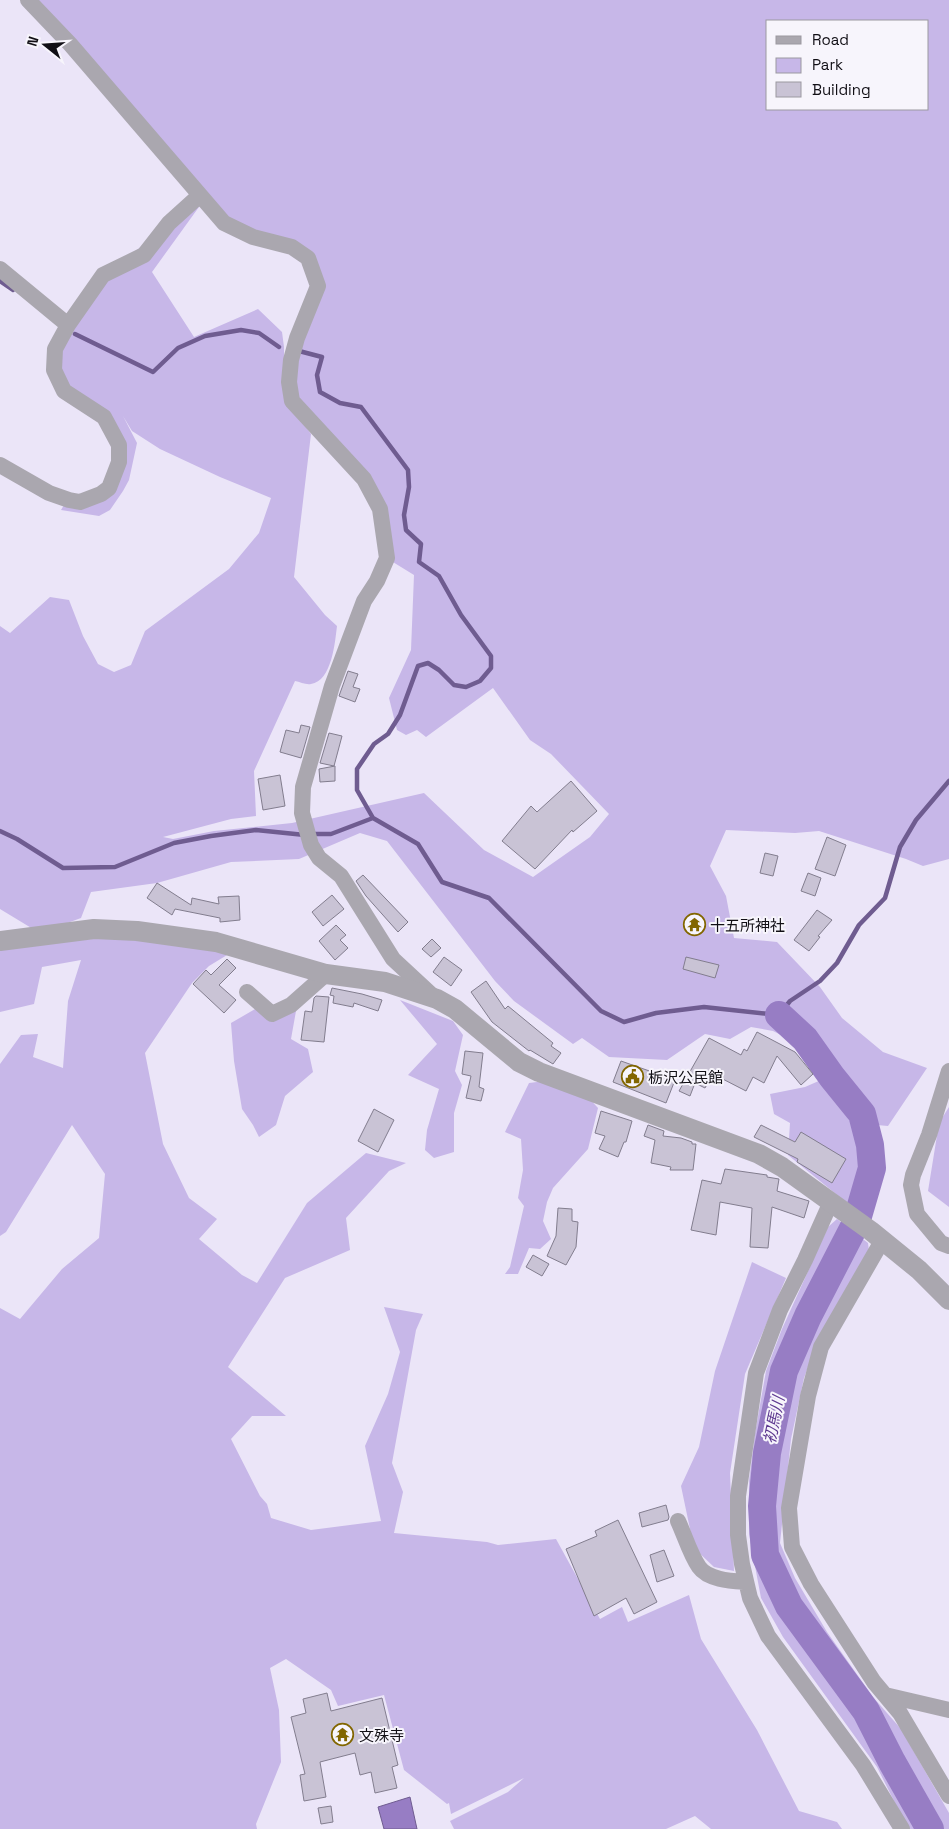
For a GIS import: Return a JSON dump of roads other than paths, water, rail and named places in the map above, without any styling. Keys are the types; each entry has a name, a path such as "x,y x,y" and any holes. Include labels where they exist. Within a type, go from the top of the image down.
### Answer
{"street":[{"path":"28,0 70,44 224,223 252,237 292,247 309,259 318,286 297,338 291,360 289,382 292,401 364,479 380,509 387,558 377,581 364,601 347,644 302,787 302,813 311,845 319,858 341,876 393,959 437,1000"},
{"path":"0,465 49,493 69,500 80,502 101,494 108,488 119,462 119,445 104,418 64,391 54,370 55,349 68,324 103,275 144,255 169,223 200,195"},
{"path":"0,269 68,324"},
{"path":"0,942 94,929 138,931 216,942 326,974 385,982 437,1000 455,1009 519,1062 539,1072 759,1154 782,1167 919,1270 949,1300"},
{"path":"247,992 272,1014 291,1005 326,974"},
{"path":"949,1071 911,1185 918,1214 941,1243 949,1246"},
{"path":"835,1207 780,1310 756,1373 738,1496 738,1529 742,1564 750,1598 768,1636 863,1765 902,1829"},
{"path":"876,1236 821,1346 808,1396 789,1508 792,1547 811,1584 874,1682 900,1713 949,1796"},
{"path":"678,1521 700,1568 709,1574 727,1581 746,1582"},
{"path":"885,1695 949,1710"}],"waterway":[{"path":"0,281 13,290"},
{"path":"75,334 153,372 178,348 205,336 241,330 259,333 279,347"},
{"path":"299,351 322,357 317,375 320,392 340,403 361,407 408,470 409,487 404,515 406,530 421,544 419,562 439,576 461,615 491,656 491,668 480,681 466,687 454,685 439,670 428,663 418,666 400,715 388,734 374,744 357,769 357,790 373,818 418,844 442,882 489,898 601,1011 624,1022 656,1013 704,1007 779,1015 790,1001 820,981 837,963 859,925 885,898 900,847 916,820 949,781"},
{"path":"313,834 331,834 373,818"},
{"path":"0,831 17,839 63,868 115,867 174,843 211,836 256,830 305,835"},
{"name":"初馬川","path":"779,1015 805,1039 862,1114 870,1145 872,1168 856,1223 808,1316 784,1371 767,1453 762,1506 765,1555 789,1606 866,1711 930,1829"}],"place":[{"name":"十五所神社","path":"694,925"},
{"name":"栃沢公民館","path":"632,1077"},
{"name":"文殊寺","path":"343,1735"}]}
